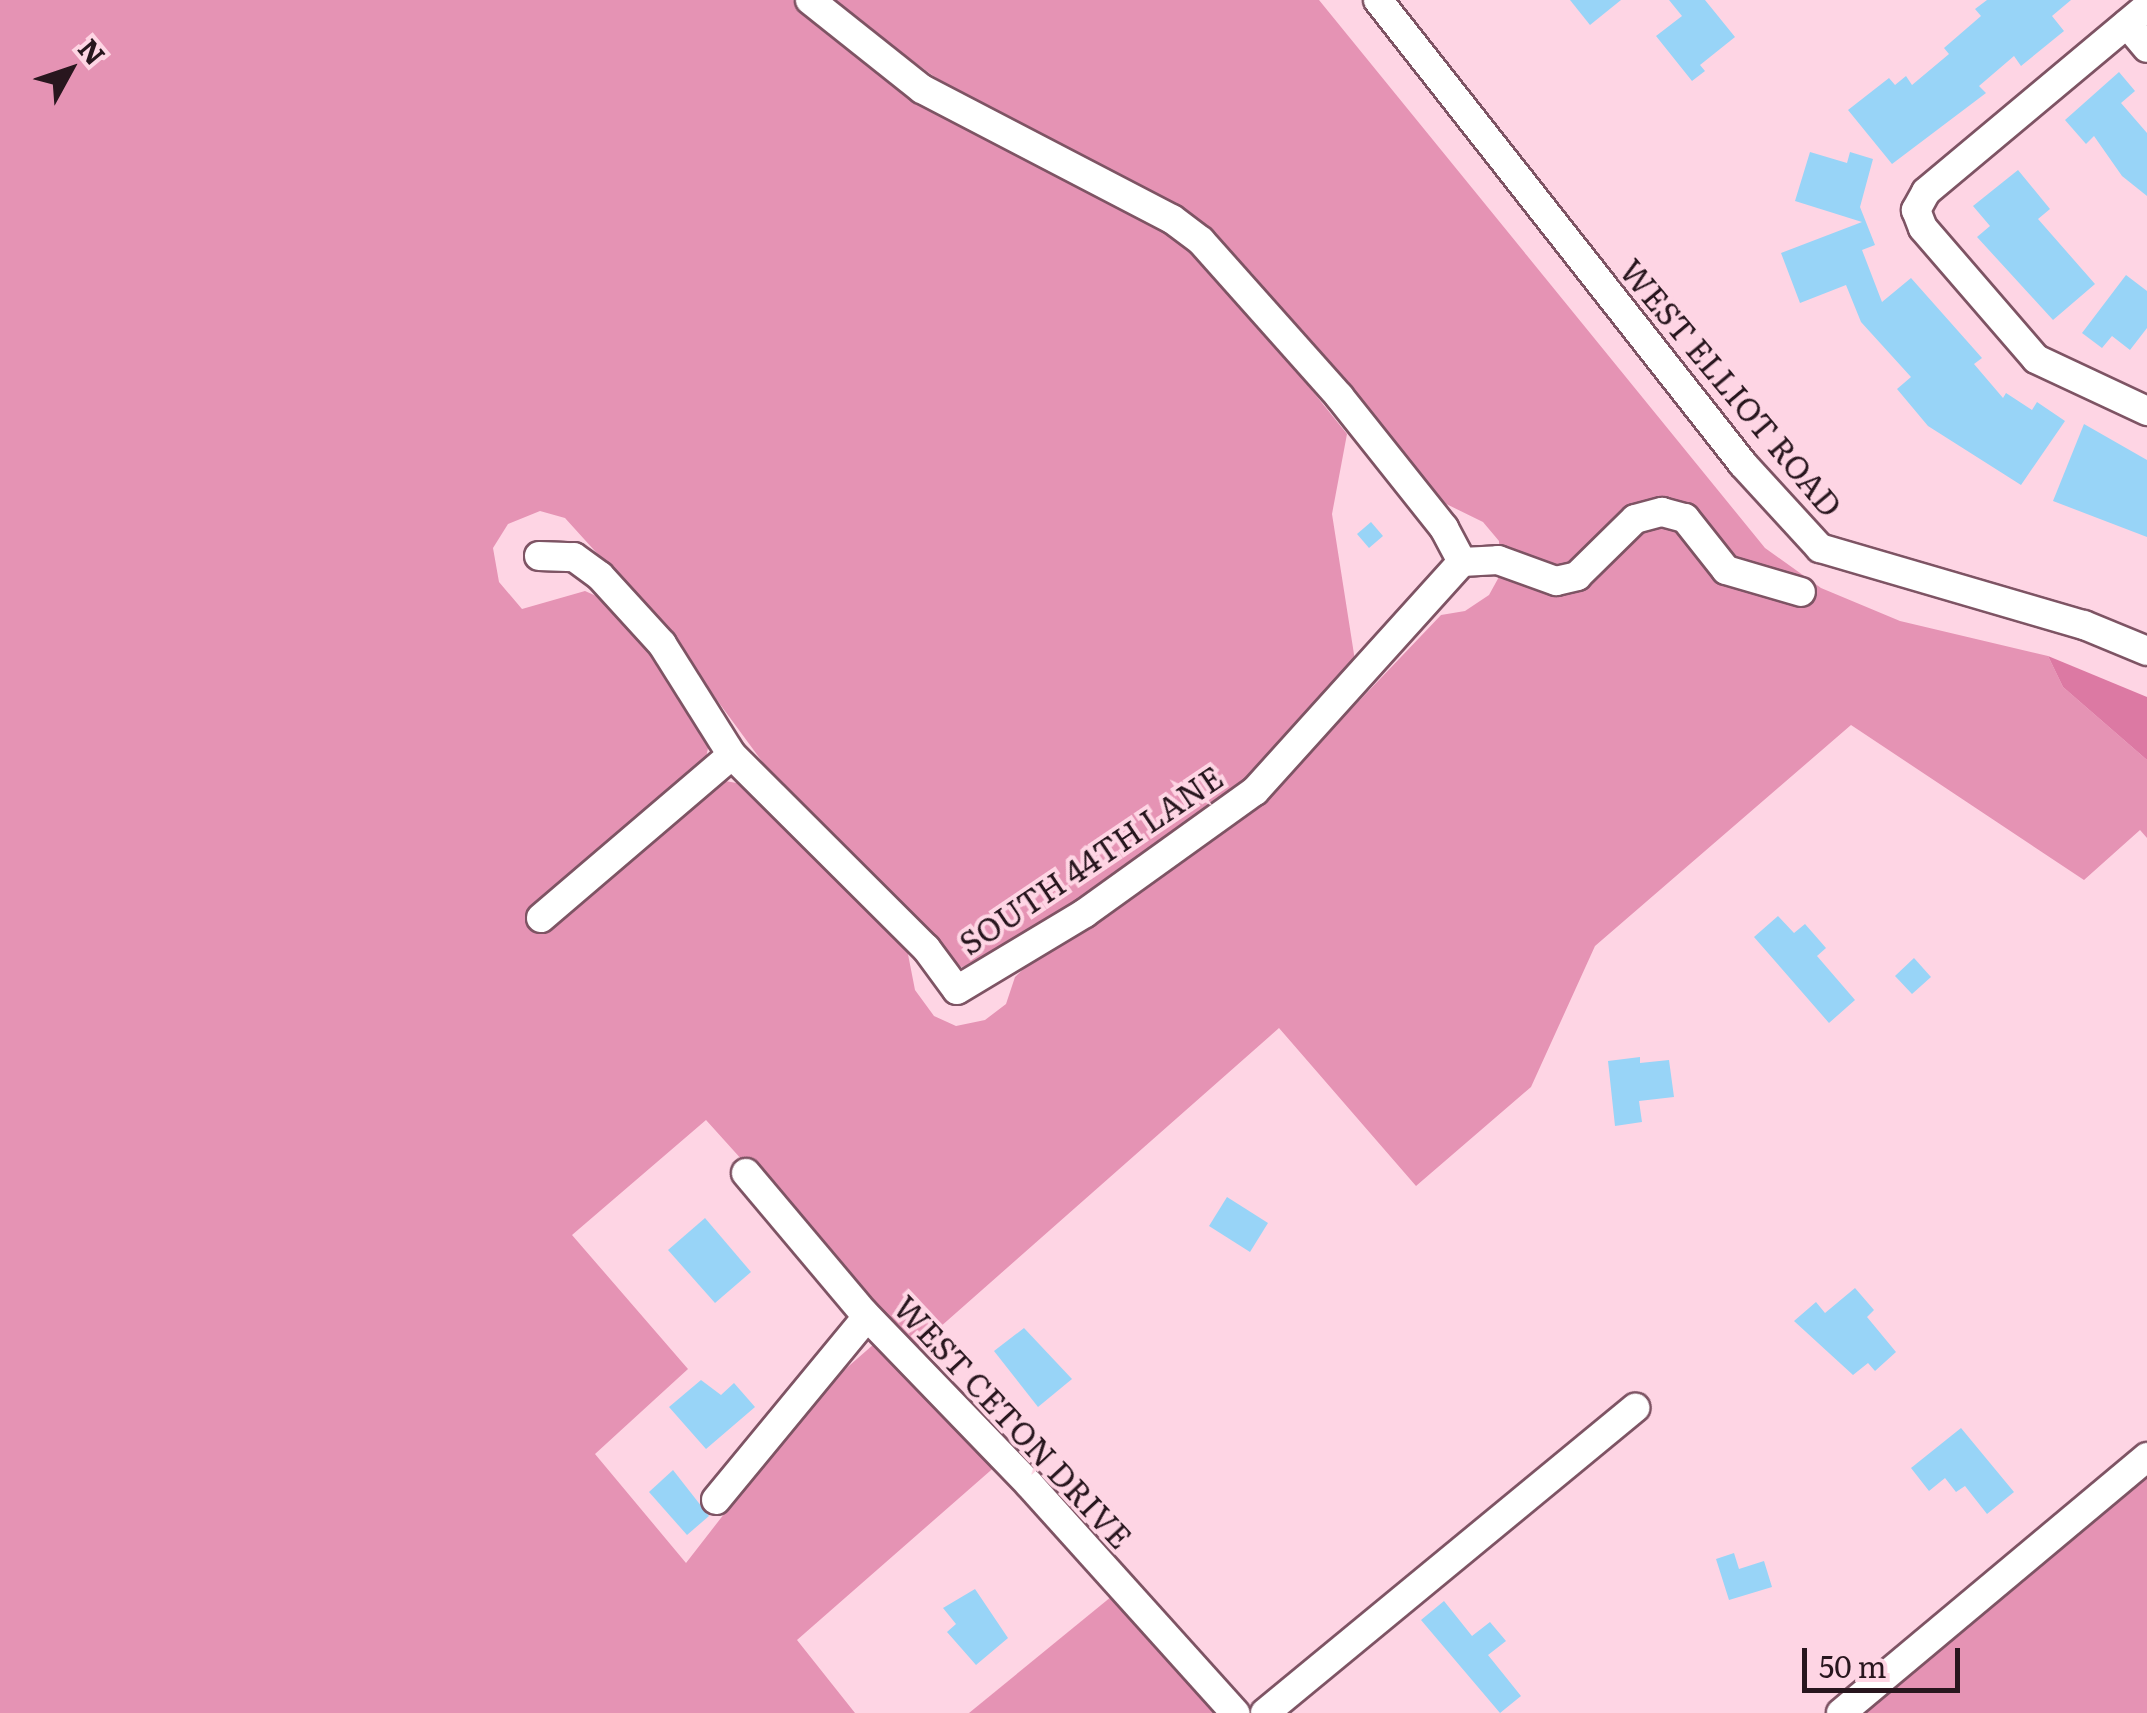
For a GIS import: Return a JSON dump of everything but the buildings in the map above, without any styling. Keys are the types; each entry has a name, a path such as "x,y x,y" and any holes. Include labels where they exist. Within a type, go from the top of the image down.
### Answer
{"street":[{"name":"WEST ELLIOT ROAD","path":"1378,0 1731,449 1820,548 2084,625 2147,651"},
{"path":"824,13 922,89 1172,219 1254,295 1444,528 1462,562 1498,560 1556,580 1577,576 1635,520 1662,512 1685,518 1726,570 1801,592"},
{"path":"2147,48 2137,16 1926,192 1916,210 1923,228 2036,359 2147,411"},
{"path":"539,556 574,557 600,576 662,644 732,755 540,918"},
{"name":"SOUTH 44TH LANE","path":"732,755 926,948 957,990 1188,842 1254,790 1366,674 1462,562"},
{"name":"WEST CETON DRIVE","path":"746,1173 867,1316 1030,1485 1235,1713"},
{"path":"716,1500 867,1316"},
{"path":"1265,1713 1635,1408"},
{"path":"1841,1713 2147,1457"}],"shaded area":[{"path":"0,0 793,0 825,33 922,101 1148,218 1223,280 1347,434 1332,514 1356,667 1235,788 1146,857 971,966 961,967 786,794 661,624 565,518 540,511 508,524 493,548 499,582 522,609 585,591 603,599 641,642 709,743 706,758 532,908 720,780 742,784 907,949 915,990 934,1016 956,1026 985,1020 1006,1004 1015,977 1031,962 1256,809 1441,615 1465,611 1489,595 1500,575 1499,541 1483,522 1434,498 1252,273 1168,199 936,78 831,0 1319,0 1765,548 1821,588 1900,621 2048,656 2063,687 2147,760 2147,838 2140,830 2084,880 1851,725 1595,946 1531,1087 1416,1186 1279,1028 914,1350 706,1120 572,1235 688,1369 595,1454 686,1563 818,1393 874,1344 998,1464 797,1640 855,1713 0,1713"},
{"path":"2048,656 2147,697 2147,760 2063,687"},
{"path":"2147,1472 2147,1713 1863,1713"},
{"path":"1117,1592 1224,1713 969,1713"}]}
